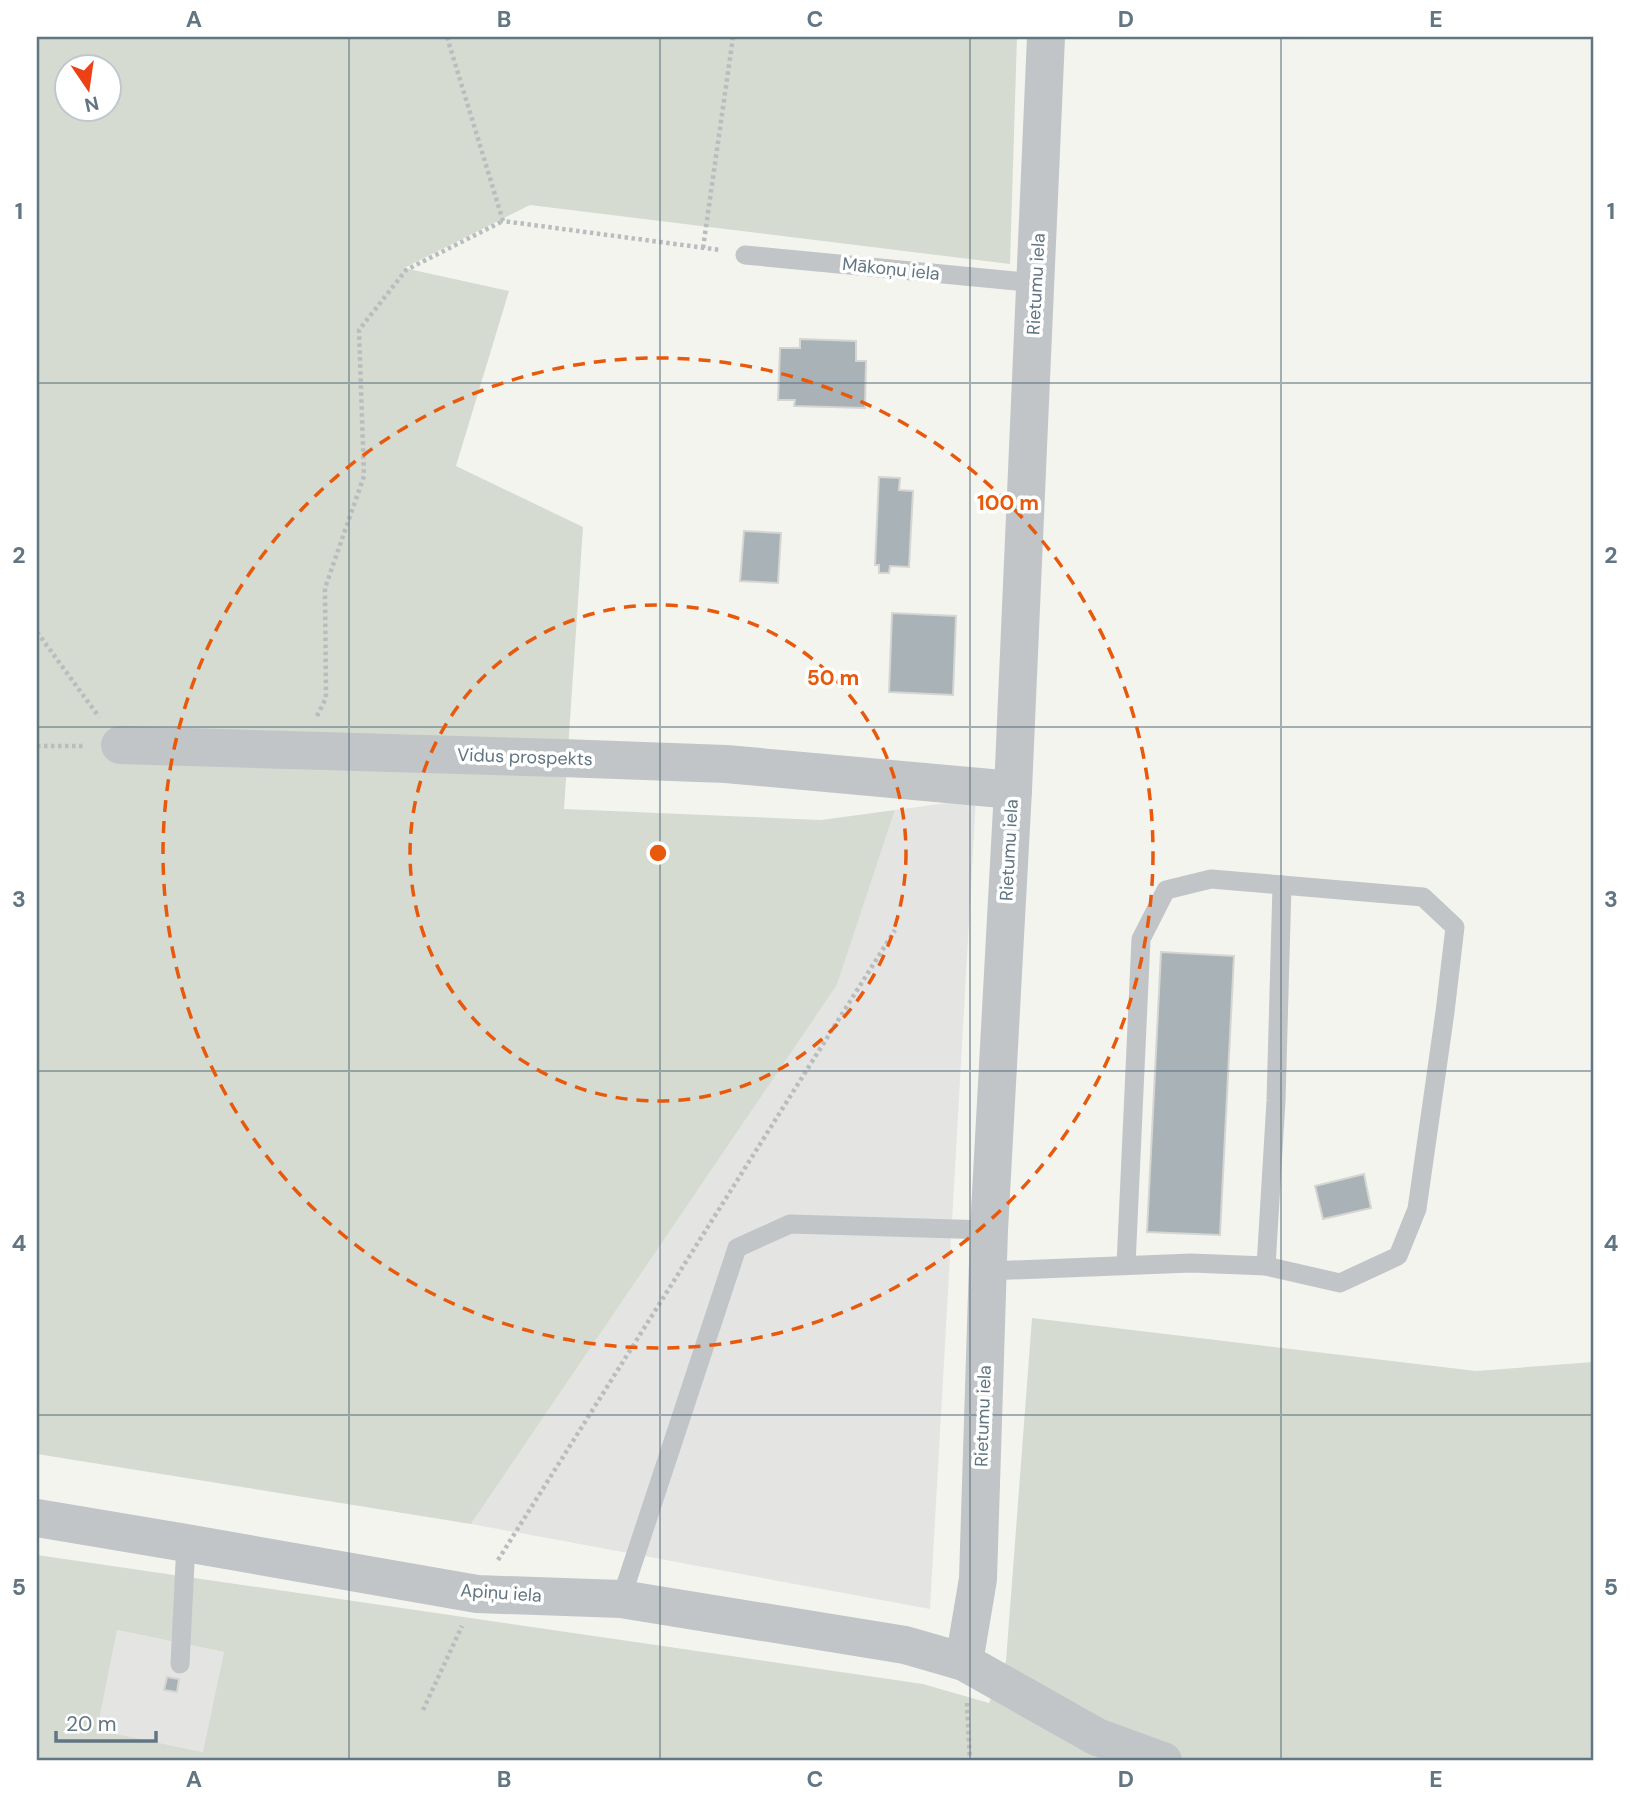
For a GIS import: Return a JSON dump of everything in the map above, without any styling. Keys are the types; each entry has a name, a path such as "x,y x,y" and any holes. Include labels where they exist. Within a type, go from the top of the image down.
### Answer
{"street":[{"name":"Rietumu iela","path":"964,1662 978,1579 989,1230 1013,790 1046,37"},
{"name":"Vidus prospekts","path":"120,746 726,764 1013,790"},
{"name":"Apiņu iela","path":"37,1518 477,1594 621,1599 905,1645 964,1662 1097,1737 1163,1761"}],"lane":[{"name":"Mākoņu iela","path":"745,255 1037,283"},
{"path":"988,1271 1192,1263 1266,1266 1340,1283 1398,1256 1417,1209 1455,927 1423,897 1211,879 1166,890 1141,939 1126,1265"},
{"path":"1266,1266 1276,1101 1282,885"},
{"path":"621,1599 737,1248 790,1224 989,1230"},
{"path":"180,1664 186,1542"}],"path":[{"path":"447,37 503,221"},
{"path":"703,247 733,37"},
{"path":"298,751 326,698 326,588 364,476 359,330 405,270 503,221 745,255"},
{"path":"37,632 120,746"},
{"path":"37,746 120,746"},
{"path":"423,1710 477,1594 895,930"},
{"path":"964,1662 970,1761"}],"shaded area":[{"path":"37,37 1017,37 1010,264 530,205 404,268 509,291 456,466 583,527 564,809 821,820 895,810 837,985 471,1524 37,1454"},
{"path":"976,799 930,1609 471,1524 837,985 895,810"},
{"path":"1032,1318 1476,1371 1593,1362 1593,1761 37,1761 37,1555 923,1684 989,1703 1006,1661","holes":["117,1630 224,1652 203,1752 97,1730"]},
{"path":"117,1630 224,1652 204,1752 96,1730"}],"building":[{"path":"800,339 856,341 856,361 866,361 865,408 794,406 795,400 778,400 780,348 800,348"},
{"path":"879,477 900,478 899,490 913,491 909,567 890,566 889,573 879,573 879,565 875,565"},
{"path":"744,531 781,533 778,583 740,581"},
{"path":"892,613 956,616 953,695 889,692"},
{"path":"1161,952 1234,956 1220,1235 1147,1232"},
{"path":"1364,1174 1371,1208 1323,1219 1315,1186"},
{"path":"167,1677 179,1679 177,1692 164,1690"}]}
